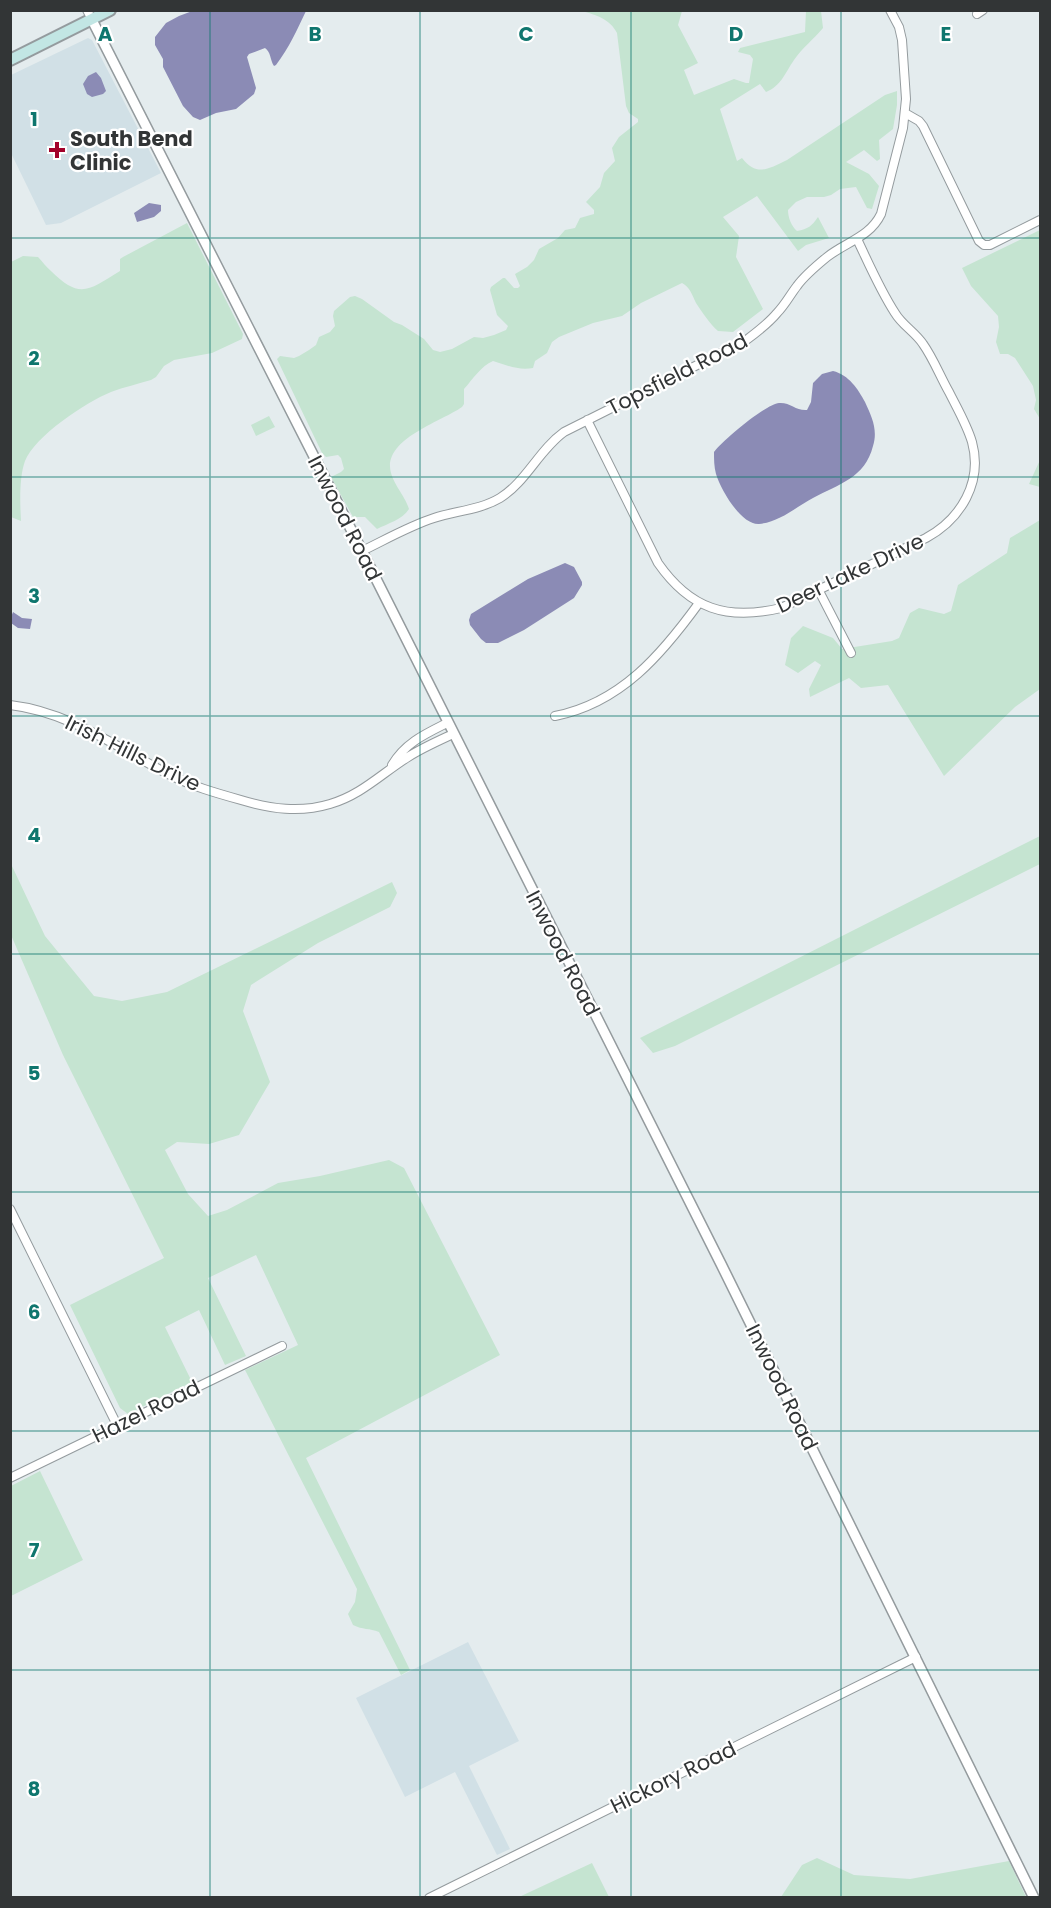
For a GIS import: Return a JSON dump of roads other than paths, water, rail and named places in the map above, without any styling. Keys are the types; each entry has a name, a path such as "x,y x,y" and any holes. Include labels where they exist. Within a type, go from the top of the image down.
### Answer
{"main road":[{"path":"10,60 89,15 110,10"}],"street":[{"name":"Topsfield Road","path":"362,551 421,523 490,503 502,497 557,437 746,341 775,315 805,277 821,262 872,228 881,214 905,113 906,81 902,40 899,27 890,10"},
{"name":"Inwood Road","path":"89,15 710,1243 1034,1898"},
{"path":"905,113 923,126 984,245 990,245 1041,219"},
{"name":"Deer Lake Drive","path":"587,420 658,563 678,588 699,603 728,612 762,613 789,605 926,538 950,522 964,503 973,483 975,464 972,442 929,354 919,339 896,315 857,239"},
{"path":"819,591 851,653"},
{"path":"555,716 574,712 592,704 633,679 665,649 699,603"},
{"name":"Irish Hills Drive","path":"10,705 48,712 86,728 169,774 196,786 272,808 296,810 329,804 350,797 409,756 453,734"},
{"name":"Irish Hills Drive","path":"388,772 399,754 410,744 447,723"},
{"path":"10,1209 117,1425"},
{"name":"Hazel Road","path":"10,1478 282,1346"},
{"name":"Hickory Road","path":"429,1898 916,1657"}],"water":[{"path":"195,10 306,11 276,65 274,66 265,48 247,57 256,88 254,94 236,109 216,113 200,120 193,117 183,106 163,67 163,59 155,45 155,37 166,23"},
{"path":"96,72 106,91 92,97 87,94 83,84 88,76"},
{"path":"149,203 161,205 161,211 154,217 137,222 134,213"},
{"path":"833,371 852,383 870,413 875,434 869,457 864,466 850,479 788,514 767,523 752,523 739,513 722,489 715,471 714,452 745,423 773,405 783,403 807,410 811,402 813,383 822,374"},
{"path":"565,563 574,567 582,582 574,598 524,630 498,643 486,643 470,625 471,614 528,579"},
{"path":"13,612 22,618 32,619 30,629 18,628 11,623"}],"place":[{"name":"South Bend Clinic","path":"57,150"}]}
